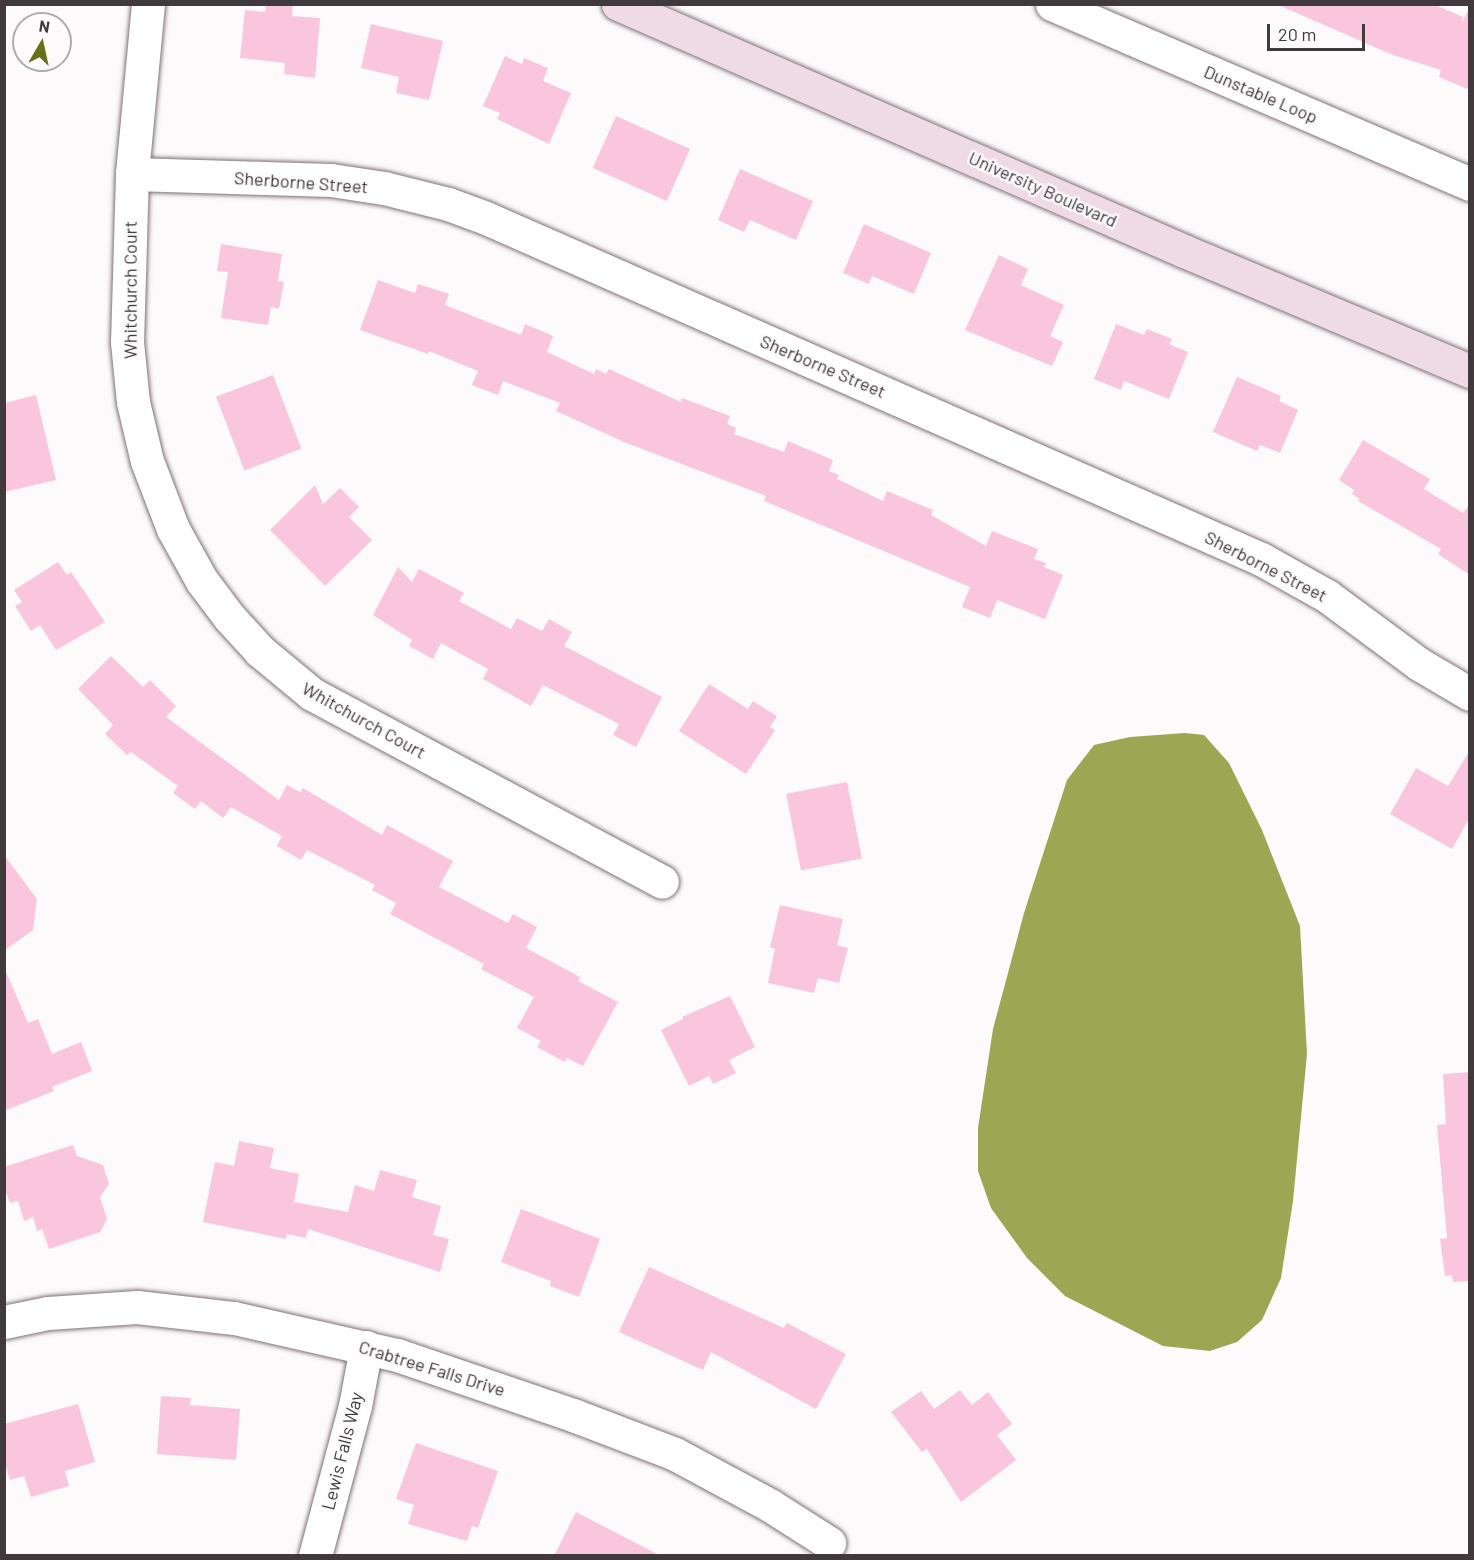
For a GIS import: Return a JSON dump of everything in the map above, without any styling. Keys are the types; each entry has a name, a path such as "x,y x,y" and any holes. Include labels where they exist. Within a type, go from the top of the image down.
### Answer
{"street":[{"name":"Whitchurch Court","path":"147,4 132,174 127,342 133,402 147,461 173,529 202,581 229,617 260,651 312,694 662,882"},
{"name":"University Boulevard","path":"618,4 1184,251 1470,371"},
{"name":"Dunstable Loop","path":"1052,4 1470,184"},
{"name":"Sherborne Street","path":"132,174 331,180 384,188 448,204 486,218 1261,559 1327,596 1419,664 1470,694"},
{"name":"Crabtree Falls Drive","path":"4,1322 48,1313 137,1307 234,1318 366,1347 479,1382 675,1454 771,1506 829,1544"},
{"name":"Lewis Falls Way","path":"315,1556 355,1406 366,1347"}],"shaded area":[{"path":"1185,733 1204,735 1229,763 1262,830 1300,926 1307,1054 1293,1201 1281,1278 1262,1320 1237,1342 1210,1351 1163,1346 1065,1296 1027,1258 991,1208 978,1171 978,1128 993,1029 1024,913 1067,780 1094,745 1130,737"}],"building":[{"path":"266,4 293,4 292,16 320,18 315,78 284,74 285,63 240,58 245,10 265,12"},
{"path":"1276,4 1433,4 1463,17 1462,23 1470,6 1470,90 1439,77 1441,70 1393,55"},
{"path":"371,24 443,41 429,100 396,93 399,77 361,68"},
{"path":"505,56 522,64 524,58 548,68 543,81 571,93 549,144 497,119 500,113 483,106"},
{"path":"616,116 690,149 667,201 593,168"},
{"path":"740,169 813,201 796,240 750,220 744,232 718,220"},
{"path":"864,224 931,253 914,294 872,276 869,284 843,273"},
{"path":"221,244 282,254 278,281 284,282 279,309 271,307 268,325 221,318 228,272 217,271"},
{"path":"999,255 1028,269 1021,285 1064,305 1050,336 1063,342 1052,366 965,330"},
{"path":"378,280 415,293 418,284 449,294 445,305 521,335 525,324 553,336 547,352 594,374 596,369 606,374 609,369 681,402 682,398 730,416 727,424 736,428 734,434 784,452 788,441 833,460 829,471 839,475 837,479 883,501 887,491 933,510 931,515 986,546 992,531 1038,549 1034,559 1046,563 1044,567 1063,575 1045,619 997,600 990,618 962,607 970,587 764,501 766,496 624,442 556,411 560,403 503,381 498,395 472,385 478,371 429,351 428,354 360,330"},
{"path":"1116,324 1144,335 1147,329 1172,339 1169,344 1188,352 1169,399 1124,381 1121,390 1094,379"},
{"path":"273,375 301,449 244,471 216,397"},
{"path":"1237,377 1281,396 1279,401 1298,410 1280,453 1260,445 1257,451 1213,432"},
{"path":"36,395 56,480 4,492 4,403"},
{"path":"1363,440 1430,479 1424,489 1463,513 1470,504 1470,575 1438,554 1441,549 1358,501 1360,499 1352,494 1354,490 1339,480"},
{"path":"315,485 323,504 340,488 359,507 349,517 372,540 325,586 270,530"},
{"path":"58,562 67,575 71,572 105,622 56,650 40,625 31,631 15,606 22,602 14,590"},
{"path":"398,567 412,582 419,569 464,593 459,601 511,629 517,618 542,631 549,619 572,632 564,646 662,697 636,747 613,735 619,724 543,685 531,706 483,679 488,669 441,643 433,659 409,646 412,640 373,615"},
{"path":"111,656 143,687 150,680 176,706 166,717 279,800 287,785 300,792 303,788 382,835 387,825 453,861 439,887 508,923 513,914 537,927 526,948 580,977 578,981 618,1002 583,1066 567,1058 565,1062 537,1047 541,1041 517,1028 534,997 481,969 484,964 390,914 396,903 372,890 375,885 307,850 301,860 277,846 282,836 231,807 223,818 201,801 195,809 173,793 178,786 131,752 127,755 105,734 113,725 78,689"},
{"path":"709,684 748,709 753,701 777,716 770,727 775,730 746,774 679,731"},
{"path":"1470,750 1470,817 1452,849 1390,814 1416,768 1448,786"},
{"path":"847,782 862,859 801,870 786,794"},
{"path":"4,855 37,899 33,930 4,951"},
{"path":"780,905 843,919 837,945 848,948 839,983 818,978 814,993 768,983 775,949 770,947"},
{"path":"4,967 28,1023 38,1019 52,1054 81,1042 92,1071 52,1087 54,1091 4,1111"},
{"path":"730,996 755,1047 729,1060 736,1073 713,1084 709,1076 689,1086 661,1030 683,1019 682,1017"},
{"path":"1470,1072 1470,1281 1453,1282 1452,1275 1445,1276 1440,1239 1447,1238 1437,1125 1446,1124 1443,1074"},
{"path":"239,1141 274,1148 270,1168 299,1174 294,1202 348,1212 355,1185 374,1191 380,1170 417,1180 412,1197 441,1206 433,1235 449,1239 440,1272 308,1229 306,1238 287,1234 286,1239 203,1222 215,1162 234,1166"},
{"path":"73,1145 77,1156 103,1165 109,1184 100,1197 107,1219 100,1232 49,1249 42,1229 37,1231 33,1217 24,1221 18,1201 10,1203 4,1187 4,1167"},
{"path":"521,1209 600,1239 579,1297 550,1286 551,1281 501,1262"},
{"path":"649,1267 784,1328 787,1323 846,1354 816,1409 711,1352 703,1370 619,1332"},
{"path":"960,1390 972,1405 988,1392 1012,1424 997,1435 1016,1460 961,1502 927,1449 922,1452 891,1412 921,1391 934,1409"},
{"path":"161,1396 191,1398 190,1405 240,1409 236,1460 157,1454"},
{"path":"78,1404 95,1462 65,1471 69,1486 31,1497 24,1476 10,1480 4,1461 4,1424"},
{"path":"416,1443 498,1471 478,1528 472,1526 467,1541 408,1524 414,1505 396,1499"},
{"path":"576,1512 661,1556 554,1556"}]}
